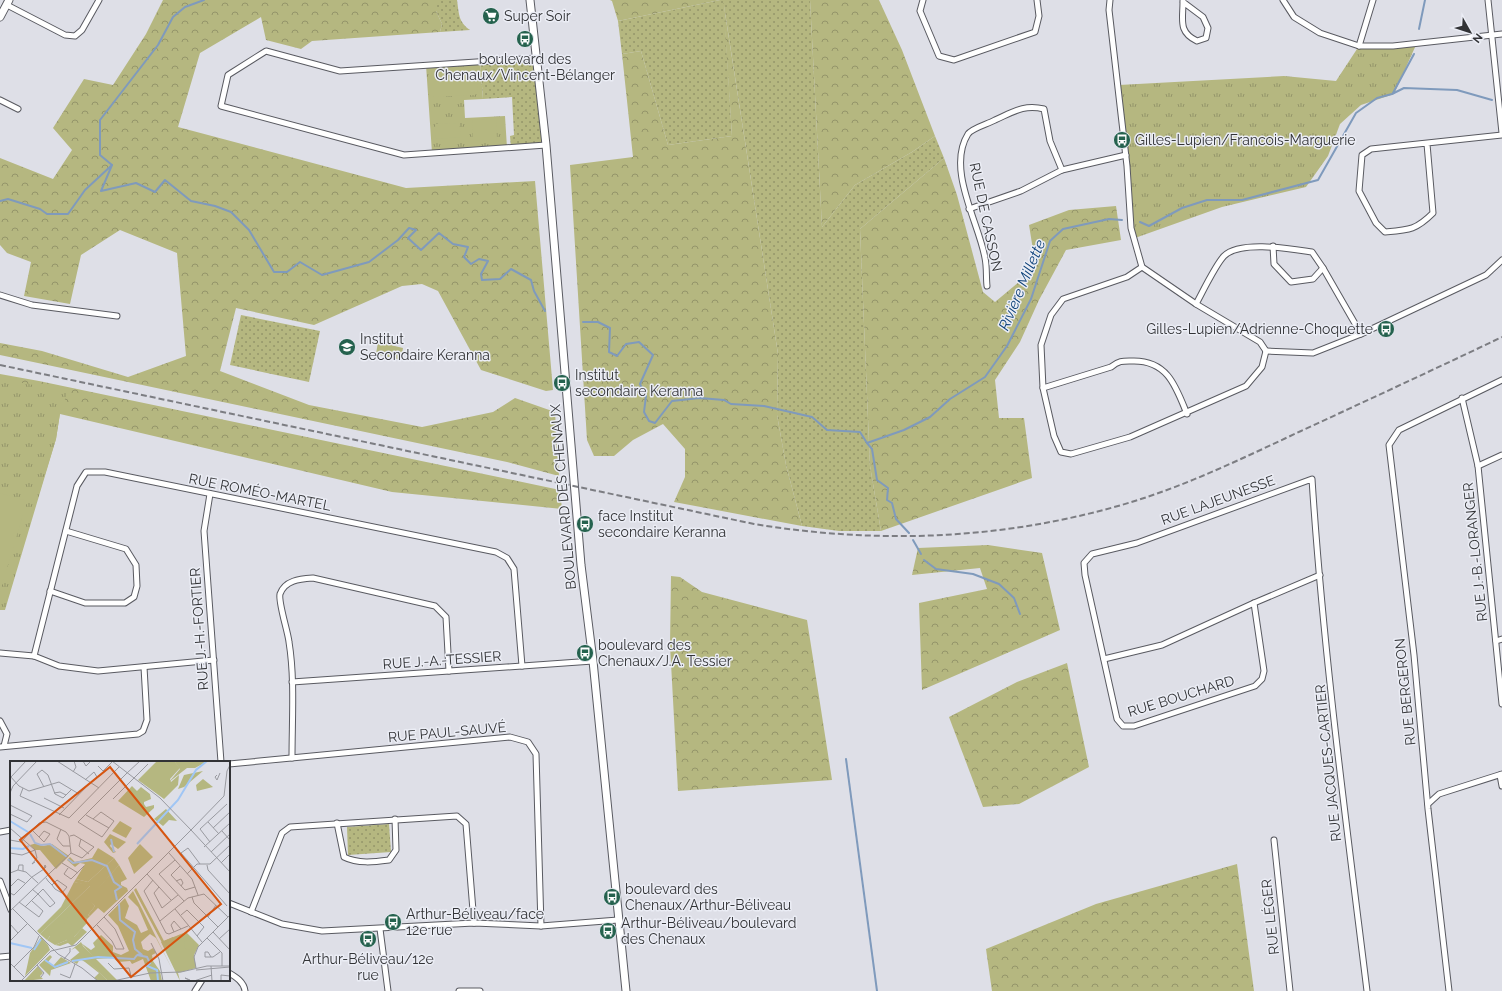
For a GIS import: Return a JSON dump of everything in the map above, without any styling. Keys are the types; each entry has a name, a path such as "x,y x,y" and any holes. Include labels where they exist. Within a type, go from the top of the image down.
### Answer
{"main road":[{"name":"BOULEVARD DES CHENAUX","path":"530,0 546,145 576,514 593,661 626,991"},
{"path":"0,17 8,3"}],"street":[{"path":"8,3 65,35 75,36 82,30 99,0"},
{"path":"923,0 920,11 939,56 954,60 1035,32 1039,16 1037,0"},
{"path":"1110,0 1109,10 1126,155 1131,228 1142,267 1196,304 1260,342 1266,351 1262,367 1246,386 1187,414 1130,437 1071,454 1061,452 1054,436 1043,388 1041,345 1051,315 1063,299 1127,278 1142,267"},
{"path":"1282,0 1294,17 1320,33 1359,46 1393,46 1502,34"},
{"path":"1359,46 1373,0"},
{"path":"1427,144 1433,213 1422,224 1409,230 1386,232 1376,223 1359,191 1362,155 1371,149 1427,144 1502,134 1488,0"},
{"path":"1183,1 1203,17 1208,28 1206,38 1197,41 1187,36 1182,27 1183,1"},
{"path":"537,58 340,72 266,51 228,75 221,106 404,155 546,145"},
{"path":"0,100 18,109"},
{"name":"RUE DE CASSON","path":"987,286 985,258 969,209 961,165 962,149 969,133 1015,111 1032,106 1044,109 1050,141 1062,170"},
{"path":"969,209 1021,191 1062,170 1126,155"},
{"path":"1196,304 1223,256 1233,250 1273,246 1312,252 1323,268 1361,334"},
{"path":"1273,246 1274,264 1291,282 1313,279 1323,268"},
{"path":"1266,351 1313,353 1361,334 1486,275 1502,260"},
{"path":"0,295 32,304 117,316"},
{"path":"1043,388 1111,367 1119,361 1143,361 1165,371 1175,383 1187,414"},
{"name":"RUE BERGERON","path":"1449,991 1428,804 1414,655 1389,445 1399,430 1462,398 1502,380"},
{"name":"RUE J.-B.-LORANGER","path":"1462,398 1478,466 1502,704"},
{"path":"1478,466 1502,455"},
{"name":"RUE ROMÉO-MARTEL","path":"34,656 77,486 86,472 105,472 502,554 511,562 514,569 522,666"},
{"name":"RUE LAJEUNESSE","path":"1084,563 1092,554 1137,543 1312,480 1316,532"},
{"name":"RUE J.-H.-FORTIER","path":"210,494 204,531 221,761"},
{"path":"50,591 85,603 125,603 134,597 137,586 136,565 126,549 66,531"},
{"name":"RUE JACQUES-CARTIER","path":"1316,532 1344,799 1367,991"},
{"name":"RUE BOUCHARD","path":"1084,563 1085,575 1117,719 1123,726 1134,726 1256,686 1262,679 1264,671 1254,602"},
{"path":"1104,659 1162,645 1254,602 1320,575"},
{"path":"292,758 292,682 289,642 279,599 283,588 289,583 298,579 313,578 430,605 440,609 446,617 447,623 449,671"},
{"path":"1496,641 1502,639"},
{"path":"0,653 34,656 59,666 98,671 214,660"},
{"name":"RUE J.-A.-TESSIER","path":"292,682 593,661"},
{"path":"0,721 7,734 2,747 138,734 143,731 146,720 144,667"},
{"name":"RUE PAUL-SAUVÉ","path":"230,764 510,737 528,742 536,754 541,926"},
{"path":"1428,804 1439,794 1501,775 1502,786"},
{"path":"251,912 282,833 290,827 457,816 466,824 474,923"},
{"path":"337,823 344,857 354,862 383,861 389,860 396,850 395,819"},
{"path":"0,832 10,830"},
{"name":"RUE LÉGER","path":"1274,840 1290,991"},
{"path":"0,881 10,907"},
{"path":"230,904 282,924 322,932 474,923 541,926 618,920"},
{"path":"380,929 388,991"},
{"path":"0,957 10,956"},
{"path":"230,974 238,978 245,991"},
{"path":"195,991 201,981"},
{"path":"459,991 480,991"}],"green space":[{"path":"163,0 436,0 436,11 442,24 440,32 312,41 301,49 266,40 261,17 200,53 178,127 406,188 535,181 553,390 546,391 481,370 438,291 422,284 402,286 314,325 236,308 220,371 309,405 422,427 493,412 515,398 555,412 559,476 507,462 0,355 0,343 42,351 128,377 186,356 177,253 120,230 81,255 70,304 24,296 31,262 7,253 0,245 0,158 53,179 72,150 53,128 84,79 113,85 146,34"},
{"path":"436,0 457,0 461,20 470,30 440,32 442,24 436,11"},
{"path":"610,0 720,0 618,21 612,1"},
{"path":"720,0 810,0 822,227 855,185 912,152 935,136 944,158 860,229 870,466 881,531 839,531 802,526 786,465 777,415 778,354 724,6 732,136 668,145 641,51 622,54 618,21"},
{"path":"723,0 778,354 777,415 786,465 802,526 674,502 685,477 685,449 663,424 633,440 614,456 594,456 587,440 570,165 633,157 622,54 641,51 668,145 732,136"},
{"path":"810,0 879,0 902,50 935,136 912,152 855,185 822,227"},
{"path":"1416,45 1394,94 1361,105 1340,124 1328,156 1306,187 1222,207 1135,238 1119,85 1284,76 1336,81 1359,46"},
{"path":"537,58 546,145 511,148 510,136 514,135 512,97 483,99 480,61"},
{"path":"480,61 483,99 464,100 465,118 505,116 507,148 432,153 426,65"},
{"path":"474,75 477,77 478,91 475,95 432,97 429,95 428,81 430,77"},
{"path":"496,119 497,140 473,141 472,120"},
{"path":"459,123 461,137 436,139 435,124"},
{"path":"944,158 957,195 983,292 995,302 1026,276 1034,256 1029,225 1069,210 1116,206 1121,240 1066,250 1039,300 1020,342 995,380 999,418 1024,418 1032,478 881,531 870,466 860,229"},
{"path":"241,315 320,331 309,382 230,365"},
{"path":"378,342 403,348 401,360 376,354"},
{"path":"0,374 560,490 562,509 392,492 60,414 56,439 38,497 0,485"},
{"path":"0,379 68,391 60,413 56,439 5,610 0,610"},
{"path":"0,493 27,501 0,592"},
{"path":"988,545 1042,553 1060,630 922,690 919,603 987,589 980,568 912,575 918,548"},
{"path":"671,576 680,577 702,592 807,620 832,780 678,791 670,645"},
{"path":"1067,663 1089,767 1019,804 983,807 949,717 1017,682"},
{"path":"389,824 391,852 348,855 347,827"},
{"path":"1237,864 1254,991 992,991 986,949 1096,904"}],"waterway":[{"path":"112,165 100,155 100,120 158,45 173,17 185,7 204,0"},
{"path":"1419,29 1425,0"},
{"path":"1393,93 1414,54"},
{"name":"Rivière Millette","path":"1140,222 1149,226 1182,208 1207,200 1242,200 1318,180 1356,113 1377,98 1392,94 1404,88 1457,90 1492,100"},
{"name":"Rivière Millette","path":"0,201 8,199 40,209 47,214 68,214 85,190 112,165 101,191 136,183 155,192 165,180 191,201 215,206 231,212 249,230 274,272 287,272 300,262 322,275 369,262 398,240 409,228 416,230 408,238 421,250 439,233 453,244 468,247 464,257 471,264 479,259 488,261 481,274 482,280 500,279 511,269 531,280 534,291 545,311"},
{"name":"Rivière Millette","path":"583,322 598,322 610,328 609,352 617,356 626,344 639,342 653,355 640,384 646,396 644,412 649,421 655,423 672,401 700,398 724,400 731,404 764,406 812,417 827,430 860,432 867,443 904,430 930,417 950,399 985,377 1007,346 1031,299 1050,241 1063,229 1109,219 1122,220"},
{"path":"867,443 872,449 877,480 888,488 887,500 892,503 896,519 909,533"},
{"path":"913,540 921,554"},
{"path":"924,560 936,569 973,574 999,584 1014,598 1020,614"},
{"path":"846,759 877,991"}],"railway":[{"path":"0,365 754,524 800,530 892,536 983,532 1028,526 1073,517 1142,499 1188,482 1234,462 1502,337"}],"place":[{"name":"Super Soir","path":"491,16"},
{"name":"boulevard des Chenaux/Vincent-Bélanger","path":"525,39"},
{"name":"Gilles-Lupien/Francois-Marguerie","path":"1122,140"},
{"name":"Gilles-Lupien/Adrienne-Choquette","path":"1386,329"},
{"name":"Institut Secondaire Keranna","path":"347,347"},
{"name":"Institut secondaire Keranna","path":"562,383"},
{"name":"face Institut secondaire Keranna","path":"585,524"},
{"name":"boulevard des Chenaux/J.A. Tessier","path":"585,653"},
{"name":"boulevard des Chenaux/Arthur-Béliveau","path":"612,897"},
{"name":"Arthur-Béliveau/face 12e rue","path":"393,922"},
{"name":"Arthur-Béliveau/boulevard des Chenaux","path":"608,931"},
{"name":"Arthur-Béliveau/12e rue","path":"368,939"}]}
